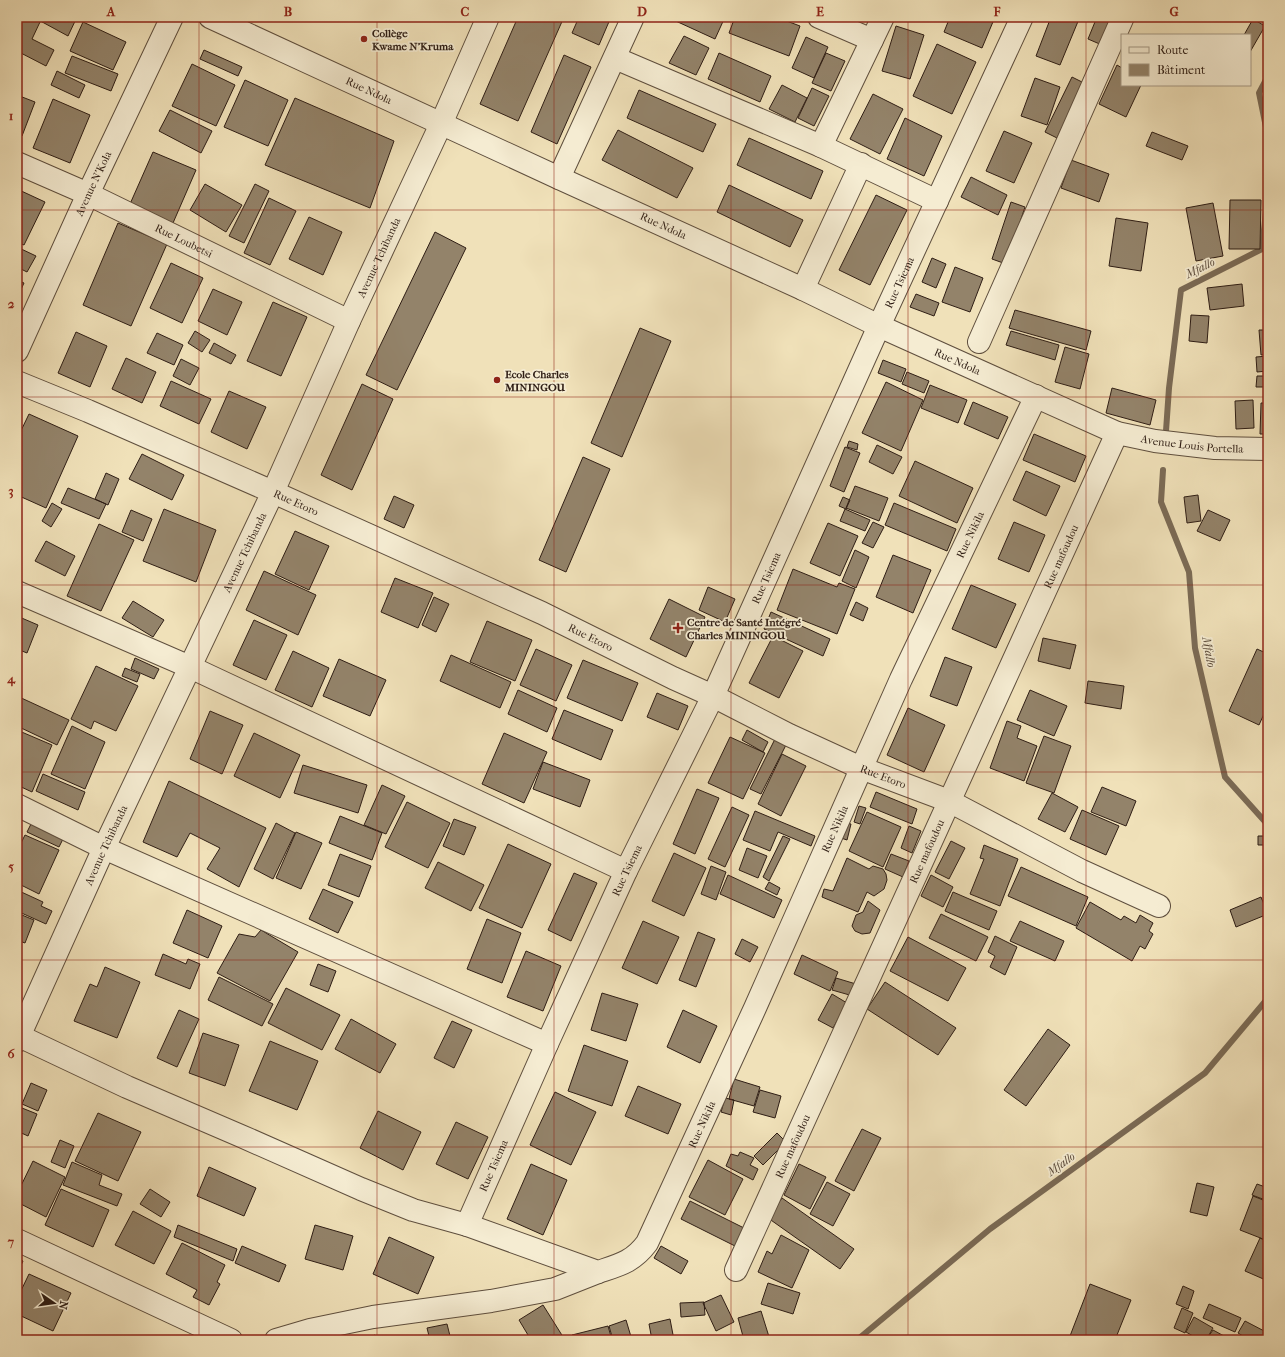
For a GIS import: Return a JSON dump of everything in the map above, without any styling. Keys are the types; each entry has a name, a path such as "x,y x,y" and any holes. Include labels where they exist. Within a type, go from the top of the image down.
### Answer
{"street":[{"name":"Avenue N'Kola","path":"17,351 88,194 172,17"},
{"name":"Rue Ndola","path":"210,17 803,289 879,326 1118,433"},
{"name":"Avenue Tchibanda","path":"18,1037 104,848 273,492 349,321 441,124 488,17"},
{"path":"559,178 633,17"},
{"path":"819,17 872,40"},
{"path":"821,146 883,17"},
{"name":"Rue Tsiema","path":"467,1225 626,871 713,696 879,326 1022,17"},
{"path":"979,342 1123,17"},
{"path":"615,58 821,146 937,201"},
{"name":"Rue Loubetsi","path":"17,163 88,194 349,321"},
{"path":"803,289 861,164"},
{"name":"Rue Etoro","path":"17,382 88,411 273,492 542,613 673,678 713,696 789,735 861,768 949,801 1082,871 1158,906"},
{"name":"Rue Nikila","path":"598,1272 620,1265 632,1259 640,1253 647,1243 755,1008 904,672 1036,396"},
{"name":"Avenue Louis Portella","path":"1118,433 1155,440 1215,448 1268,449"},
{"name":"Rue mafoudou","path":"736,1270 1118,433"},
{"path":"17,592 190,667 626,871"},
{"path":"17,805 104,848 547,1044"},
{"path":"18,1037 127,1087 360,1189 413,1210 467,1225 598,1272"},
{"path":"17,1240 231,1340"},
{"path":"276,1340 310,1330 373,1317 491,1301 555,1289 598,1272"}],"building":[{"path":"23,17 30,17 40,22 32,39 54,50 46,66 17,51 17,29"},
{"path":"33,17 77,17 68,36"},
{"path":"518,17 564,17 518,121 480,104"},
{"path":"579,17 611,17 599,45 572,33"},
{"path":"667,17 725,17 715,39"},
{"path":"735,17 776,17 800,26 789,56 729,33"},
{"path":"950,17 995,17 982,48 944,32"},
{"path":"1051,17 1074,17 1079,19 1060,65 1036,56"},
{"path":"1097,17 1113,17 1102,45 1088,39"},
{"path":"1259,17 1268,17 1268,23"},
{"path":"1253,19 1265,26 1251,50 1251,34 1245,34"},
{"path":"83,22 126,42 113,70 70,51"},
{"path":"896,26 924,35 910,79 882,71"},
{"path":"684,36 709,48 696,75 669,63"},
{"path":"806,37 828,47 814,78 792,68"},
{"path":"937,44 976,62 952,114 913,96"},
{"path":"204,50 242,67 238,76 200,59"},
{"path":"719,53 771,76 760,102 708,79"},
{"path":"826,53 845,61 831,91 812,83"},
{"path":"564,55 591,67 557,144 531,132"},
{"path":"72,56 118,74 111,91 65,73"},
{"path":"192,64 235,85 216,126 172,106"},
{"path":"1117,65 1121,67 1121,86 1141,86 1126,117 1099,104"},
{"path":"57,71 85,85 79,98 51,85"},
{"path":"1072,77 1084,83 1057,138 1045,132"},
{"path":"1035,78 1060,87 1047,125 1021,116"},
{"path":"245,80 288,100 268,146 224,127"},
{"path":"782,85 807,98 795,122 769,109"},
{"path":"812,88 829,96 814,126 798,118"},
{"path":"639,90 716,124 703,152 627,118"},
{"path":"873,94 903,109 880,154 850,139"},
{"path":"17,95 35,102 22,136 17,134"},
{"path":"295,98 394,141 370,208 265,165"},
{"path":"53,99 90,115 70,163 33,148"},
{"path":"170,110 212,131 201,153 159,131"},
{"path":"905,118 942,136 924,176 887,159"},
{"path":"618,130 693,168 677,198 602,160"},
{"path":"1004,131 1032,143 1014,183 986,171"},
{"path":"1152,132 1188,146 1182,160 1146,146"},
{"path":"749,138 823,171 811,199 737,165"},
{"path":"153,152 196,170 173,223 130,204"},
{"path":"1071,160 1109,174 1099,202 1061,188"},
{"path":"971,177 1007,195 998,215 961,197"},
{"path":"205,184 242,205 226,232 190,210"},
{"path":"255,184 269,191 244,243 229,236"},
{"path":"729,185 803,220 790,247 717,212"},
{"path":"17,189 45,202 24,245 17,242"},
{"path":"876,195 907,210 870,285 839,270"},
{"path":"269,198 296,211 270,265 244,253"},
{"path":"1230,200 1261,200 1260,249 1229,249"},
{"path":"1011,202 1025,207 1006,264 992,259"},
{"path":"1213,203 1223,256 1196,261 1186,208"},
{"path":"309,217 342,232 323,275 289,259"},
{"path":"1116,218 1148,223 1141,271 1109,266"},
{"path":"118,223 167,244 131,326 83,305"},
{"path":"435,232 466,248 397,390 366,375"},
{"path":"17,247 36,256 27,272 17,267"},
{"path":"932,258 946,264 936,288 922,282"},
{"path":"171,263 203,278 182,323 150,308"},
{"path":"955,267 983,278 970,312 942,302"},
{"path":"17,280 24,283 17,298"},
{"path":"1242,284 1244,306 1210,310 1207,288"},
{"path":"213,289 242,302 227,335 198,321"},
{"path":"916,294 939,303 934,316 910,307"},
{"path":"273,302 307,317 281,376 247,361"},
{"path":"1015,310 1091,331 1086,350 1009,328"},
{"path":"1191,315 1209,316 1207,343 1189,341"},
{"path":"640,328 671,341 622,457 591,443"},
{"path":"1259,330 1268,330 1268,354 1261,355"},
{"path":"195,331 210,340 202,352 188,343"},
{"path":"1011,331 1059,345 1055,360 1006,345"},
{"path":"76,332 107,346 90,387 58,373"},
{"path":"157,333 183,345 174,365 147,353"},
{"path":"214,343 236,355 231,364 209,353"},
{"path":"1065,347 1089,354 1080,389 1055,382"},
{"path":"1268,356 1268,371 1257,372 1256,357"},
{"path":"126,358 156,372 142,403 112,389"},
{"path":"181,359 199,368 190,385 173,376"},
{"path":"883,360 906,369 901,382 878,373"},
{"path":"907,372 929,381 924,393 902,384"},
{"path":"1257,376 1268,376 1268,387 1256,387"},
{"path":"171,381 211,399 199,424 160,406"},
{"path":"886,382 923,400 901,451 862,433"},
{"path":"362,384 393,399 352,490 321,475"},
{"path":"930,385 967,400 958,423 921,408"},
{"path":"1112,388 1156,400 1150,425 1106,413"},
{"path":"229,391 266,407 247,449 211,432"},
{"path":"1253,400 1254,428 1236,429 1235,401"},
{"path":"973,402 1008,417 998,439 964,424"},
{"path":"1261,403 1268,403 1268,434 1260,434"},
{"path":"29,414 78,436 46,508 17,495 17,439"},
{"path":"1034,434 1086,456 1075,482 1023,460"},
{"path":"849,441 858,444 857,450 847,447"},
{"path":"877,445 902,457 893,474 869,462"},
{"path":"845,447 860,453 844,492 830,486"},
{"path":"142,454 184,475 172,500 129,479"},
{"path":"583,457 610,469 566,572 539,560"},
{"path":"915,461 973,488 957,523 899,496"},
{"path":"1026,471 1060,486 1046,516 1013,500"},
{"path":"106,473 119,479 108,505 95,499"},
{"path":"855,486 888,498 879,521 846,508"},
{"path":"68,488 106,504 99,519 61,503"},
{"path":"1198,495 1201,521 1187,523 1184,497"},
{"path":"394,496 414,505 404,528 384,519"},
{"path":"843,497 850,500 846,509 839,506"},
{"path":"52,503 62,509 51,527 42,521"},
{"path":"894,503 956,529 947,551 885,525"},
{"path":"164,509 216,530 196,582 143,561"},
{"path":"845,509 870,520 865,531 840,521"},
{"path":"131,510 152,519 143,541 122,532"},
{"path":"1208,510 1230,520 1220,541 1197,531"},
{"path":"873,522 884,527 873,548 862,543"},
{"path":"1014,522 1045,535 1029,572 998,559"},
{"path":"828,523 858,536 840,576 810,563"},
{"path":"99,524 134,540 101,611 67,596"},
{"path":"295,531 329,546 309,590 275,574"},
{"path":"46,541 75,556 65,576 35,561"},
{"path":"855,550 869,557 856,588 842,581"},
{"path":"893,555 931,570 913,613 876,597"},
{"path":"793,569 837,587 839,583 855,589 837,634 777,610"},
{"path":"264,571 316,595 298,635 246,610"},
{"path":"395,578 433,593 418,628 381,612"},
{"path":"971,585 1016,604 996,648 952,629"},
{"name":"Centre de Santé Intégré Charles MININGOU","path":"708,587 735,599 725,622 699,610"},
{"path":"434,597 449,604 436,632 422,625"},
{"name":"Centre de Santé Intégré Charles MININGOU","path":"669,599 705,617 686,657 650,639"},
{"path":"133,601 164,620 153,637 122,618"},
{"path":"856,602 868,608 863,621 850,615"},
{"path":"771,612 830,639 823,656 764,629"},
{"path":"17,616 38,625 27,653 17,649"},
{"path":"254,620 287,635 266,680 233,665"},
{"path":"487,621 532,640 515,681 470,662"},
{"path":"773,636 803,651 779,698 749,683"},
{"path":"1043,638 1076,645 1070,669 1038,661"},
{"path":"536,649 572,665 556,701 520,685"},
{"path":"1257,649 1268,654 1268,705 1259,725 1229,711"},
{"path":"293,651 329,668 312,707 275,690"},
{"path":"451,655 511,682 500,708 440,681"},
{"path":"945,657 972,667 957,706 930,696"},
{"path":"135,658 159,669 154,679 131,669"},
{"path":"339,659 386,680 370,716 323,696"},
{"path":"583,660 638,683 622,721 567,698"},
{"path":"96,666 138,686 116,731 94,721 91,729 71,719"},
{"path":"125,668 140,674 137,682 122,676"},
{"path":"1088,681 1124,686 1121,709 1085,703"},
{"path":"518,690 557,708 547,732 508,714"},
{"path":"1030,690 1067,706 1054,736 1017,720"},
{"path":"657,693 688,706 678,730 647,717"},
{"path":"17,696 69,720 57,745 17,726"},
{"path":"908,708 945,725 924,772 887,755"},
{"path":"564,710 613,730 601,760 552,739"},
{"path":"210,711 243,725 222,774 190,759"},
{"path":"1007,721 1021,726 1017,738 1037,746 1024,781 990,768"},
{"path":"72,726 105,742 85,789 51,774"},
{"path":"17,730 52,745 32,792 17,785 19,779 17,778"},
{"path":"747,730 768,742 763,752 742,740"},
{"path":"254,733 300,755 280,798 234,776"},
{"path":"504,733 547,752 524,803 482,784"},
{"path":"1044,736 1071,746 1054,793 1026,783"},
{"path":"730,737 765,753 743,799 708,783"},
{"path":"775,739 786,745 761,794 750,789"},
{"path":"782,754 806,766 781,816 758,804"},
{"path":"543,762 590,780 580,807 533,789"},
{"path":"303,765 367,785 358,813 294,793"},
{"path":"43,774 85,792 78,810 36,791"},
{"path":"169,781 266,828 239,887 207,869 220,848 190,833 177,857 143,842"},
{"path":"382,785 405,796 386,834 364,825"},
{"path":"1102,787 1136,801 1126,826 1091,812"},
{"path":"697,789 719,798 695,854 673,844"},
{"path":"876,792 917,809 912,824 870,807"},
{"path":"1052,793 1078,807 1065,832 1038,819"},
{"path":"407,802 450,823 428,868 385,847"},
{"path":"859,806 866,808 860,824 854,822"},
{"path":"732,807 749,815 725,867 708,859"},
{"path":"1082,810 1119,826 1106,855 1070,839"},
{"path":"755,811 815,836 811,846 778,832 770,851 743,840"},
{"path":"867,812 901,827 883,867 849,851"},
{"path":"340,816 382,833 372,860 329,843"},
{"path":"454,819 476,827 464,855 443,846"},
{"path":"276,823 295,833 273,879 254,869"},
{"path":"845,823 851,824 847,840 841,838"},
{"path":"31,824 63,839 59,847 27,832"},
{"path":"909,826 921,831 912,853 901,848"},
{"path":"296,832 322,843 301,889 276,878"},
{"path":"25,835 59,850 39,894 17,883 17,851"},
{"path":"783,836 790,839 769,881 763,877"},
{"path":"1258,836 1268,836 1268,845 1258,845"},
{"path":"951,841 965,848 949,879 935,872"},
{"path":"508,844 551,864 522,928 479,908"},
{"path":"984,845 1018,859 1000,906 970,894 984,859 980,858"},
{"path":"747,848 767,856 758,878 739,870"},
{"path":"674,853 706,868 684,916 652,901"},
{"path":"340,854 371,866 359,897 328,885"},
{"path":"891,854 909,861 903,877 885,869"},
{"path":"847,858 869,869 873,866 883,869 886,874 887,880 884,889 874,896 867,892 858,912 822,897 824,889 833,891"},
{"path":"438,862 484,885 471,911 425,888"},
{"path":"711,866 726,872 716,900 701,894"},
{"path":"1021,867 1088,897 1076,926 1008,896"},
{"path":"574,873 597,883 571,941 548,930"},
{"path":"728,875 782,900 774,918 720,894"},
{"path":"931,875 953,887 943,907 921,896"},
{"path":"769,882 780,888 777,895 765,889"},
{"path":"323,889 353,902 338,933 309,919"},
{"path":"17,890 43,902 41,906 52,911 46,924 17,911"},
{"path":"953,892 997,911 989,930 945,911"},
{"path":"1261,897 1268,914 1236,927 1230,910"},
{"path":"868,901 880,910 870,933 862,934 855,931 852,926 856,915 863,912"},
{"path":"1090,902 1121,920 1124,916 1136,923 1140,915 1153,923 1149,931 1153,934 1145,949 1140,946 1132,961 1076,928"},
{"path":"187,910 222,926 208,958 173,943"},
{"path":"17,913 34,920 25,943 17,940"},
{"path":"941,914 988,937 976,961 929,938"},
{"path":"487,919 521,933 502,983 467,969"},
{"path":"643,921 679,937 657,984 622,968"},
{"path":"1020,921 1064,941 1055,961 1010,941"},
{"path":"261,930 298,952 270,1001 217,973 239,934 255,937"},
{"path":"698,932 715,939 696,987 679,980"},
{"path":"995,936 1017,947 1005,975 990,967 995,956 988,952"},
{"path":"908,937 966,968 948,1001 890,971"},
{"path":"742,939 758,947 750,962 735,954"},
{"path":"526,951 561,966 543,1011 507,997"},
{"path":"163,954 186,964 188,959 200,964 190,989 155,975"},
{"path":"802,955 838,972 830,991 794,974"},
{"path":"318,964 336,971 328,992 310,985"},
{"path":"105,967 140,982 117,1038 74,1021 90,984 97,987"},
{"path":"219,977 273,1004 262,1026 208,1000"},
{"path":"836,978 856,984 853,996 832,990"},
{"path":"885,982 956,1028 938,1055 867,1009"},
{"path":"286,988 340,1015 322,1050 268,1023"},
{"path":"602,993 638,1004 626,1041 591,1030"},
{"path":"832,994 847,1003 833,1028 818,1020"},
{"path":"179,1010 199,1019 177,1067 157,1058"},
{"path":"683,1010 717,1026 700,1063 667,1047"},
{"path":"351,1019 396,1044 380,1073 335,1049"},
{"path":"452,1021 472,1030 454,1068 434,1058"},
{"path":"1048,1029 1070,1045 1026,1106 1004,1090"},
{"path":"203,1033 239,1045 225,1086 189,1073"},
{"path":"270,1041 318,1061 297,1110 249,1091"},
{"path":"584,1045 628,1061 612,1106 568,1091"},
{"path":"734,1079 760,1087 754,1106 729,1099"},
{"path":"31,1083 47,1090 38,1111 22,1104"},
{"path":"638,1086 681,1104 668,1134 625,1116"},
{"path":"760,1090 781,1096 775,1118 753,1112"},
{"path":"555,1092 596,1112 571,1165 530,1145"},
{"path":"725,1098 734,1100 731,1115 721,1112"},
{"path":"22,1108 37,1114 28,1136 17,1131 17,1121"},
{"path":"378,1111 421,1132 403,1170 360,1148"},
{"path":"98,1113 141,1132 118,1181 75,1161"},
{"path":"456,1122 488,1137 468,1179 436,1164"},
{"path":"862,1129 881,1138 854,1191 835,1181"},
{"path":"777,1133 786,1142 763,1165 754,1156"},
{"path":"60,1140 74,1146 65,1168 51,1162"},
{"path":"740,1152 754,1158 750,1165 758,1169 753,1180 726,1166 731,1154 738,1156"},
{"path":"708,1160 743,1179 725,1215 689,1197"},
{"path":"33,1161 65,1177 46,1217 17,1202 17,1194"},
{"path":"72,1162 102,1175 99,1185 122,1194 117,1206 63,1185"},
{"path":"531,1164 567,1180 543,1235 507,1219"},
{"path":"799,1164 826,1177 810,1209 784,1195"},
{"path":"209,1167 256,1188 244,1216 197,1196"},
{"path":"827,1182 850,1194 833,1226 810,1214"},
{"path":"1197,1183 1214,1187 1207,1216 1190,1212"},
{"path":"1257,1184 1268,1188 1268,1201 1252,1195"},
{"path":"61,1189 109,1210 93,1247 45,1225"},
{"path":"150,1189 170,1202 161,1217 140,1204"},
{"path":"1253,1196 1268,1202 1268,1225 1263,1239 1240,1230"},
{"path":"782,1198 854,1249 840,1269 768,1218"},
{"path":"690,1201 744,1228 735,1246 681,1219"},
{"path":"133,1211 171,1231 154,1264 115,1245"},
{"path":"178,1225 237,1249 233,1261 174,1237"},
{"path":"315,1225 353,1236 343,1270 305,1259"},
{"path":"781,1235 809,1250 792,1288 758,1272 767,1251 772,1254"},
{"path":"389,1237 434,1257 418,1294 373,1274"},
{"path":"1260,1238 1268,1242 1268,1281 1245,1271"},
{"path":"182,1243 225,1265 217,1282 220,1284 209,1305 193,1297 197,1290 166,1274"},
{"path":"242,1246 286,1265 279,1282 235,1263"},
{"path":"661,1246 688,1261 681,1274 654,1258"},
{"path":"17,1258 23,1261 17,1274"},
{"path":"29,1274 71,1293 53,1331 17,1314 17,1299"},
{"path":"768,1283 800,1293 793,1314 761,1304"},
{"path":"1090,1284 1131,1300 1115,1340 1081,1340 1070,1336"},
{"path":"1183,1286 1194,1291 1188,1309 1176,1304"},
{"path":"721,1295 734,1322 716,1331 703,1303"},
{"path":"704,1302 705,1315 681,1317 680,1303"},
{"path":"1209,1304 1241,1318 1235,1332 1203,1318"},
{"path":"543,1305 565,1340 531,1340 519,1320"},
{"path":"1182,1308 1193,1313 1185,1333 1174,1328"},
{"path":"761,1311 770,1340 744,1340 738,1318"},
{"path":"1194,1317 1213,1328 1206,1340 1200,1340 1186,1332"},
{"path":"670,1319 674,1340 652,1340 649,1324"},
{"path":"626,1320 632,1340 613,1340 609,1326"},
{"path":"1245,1321 1268,1333 1267,1340 1250,1340 1238,1333"},
{"path":"447,1324 451,1340 430,1340 427,1328"},
{"path":"608,1326 612,1340 573,1340 572,1335"},
{"path":"1213,1330 1224,1336 1221,1340 1206,1340"},
{"path":"375,1335 377,1340 365,1340"}],"waterway":[{"name":"Mfallo","path":"1268,76 1259,93 1268,137"},
{"name":"Mfallo","path":"1166,431 1169,388 1181,290 1262,249 1268,192"},
{"name":"Mfallo","path":"1163,470 1161,502 1189,572 1195,648 1225,777 1268,825"},
{"name":"Mfallo","path":"857,1340 990,1229 1205,1073 1268,998"}],"place":[{"name":"Collège Kwame N'Kruma","path":"364,39"},
{"name":"Ecole Charles MININGOU","path":"497,380"},
{"name":"Centre de Santé Intégré Charles MININGOU","path":"678,628"}]}
